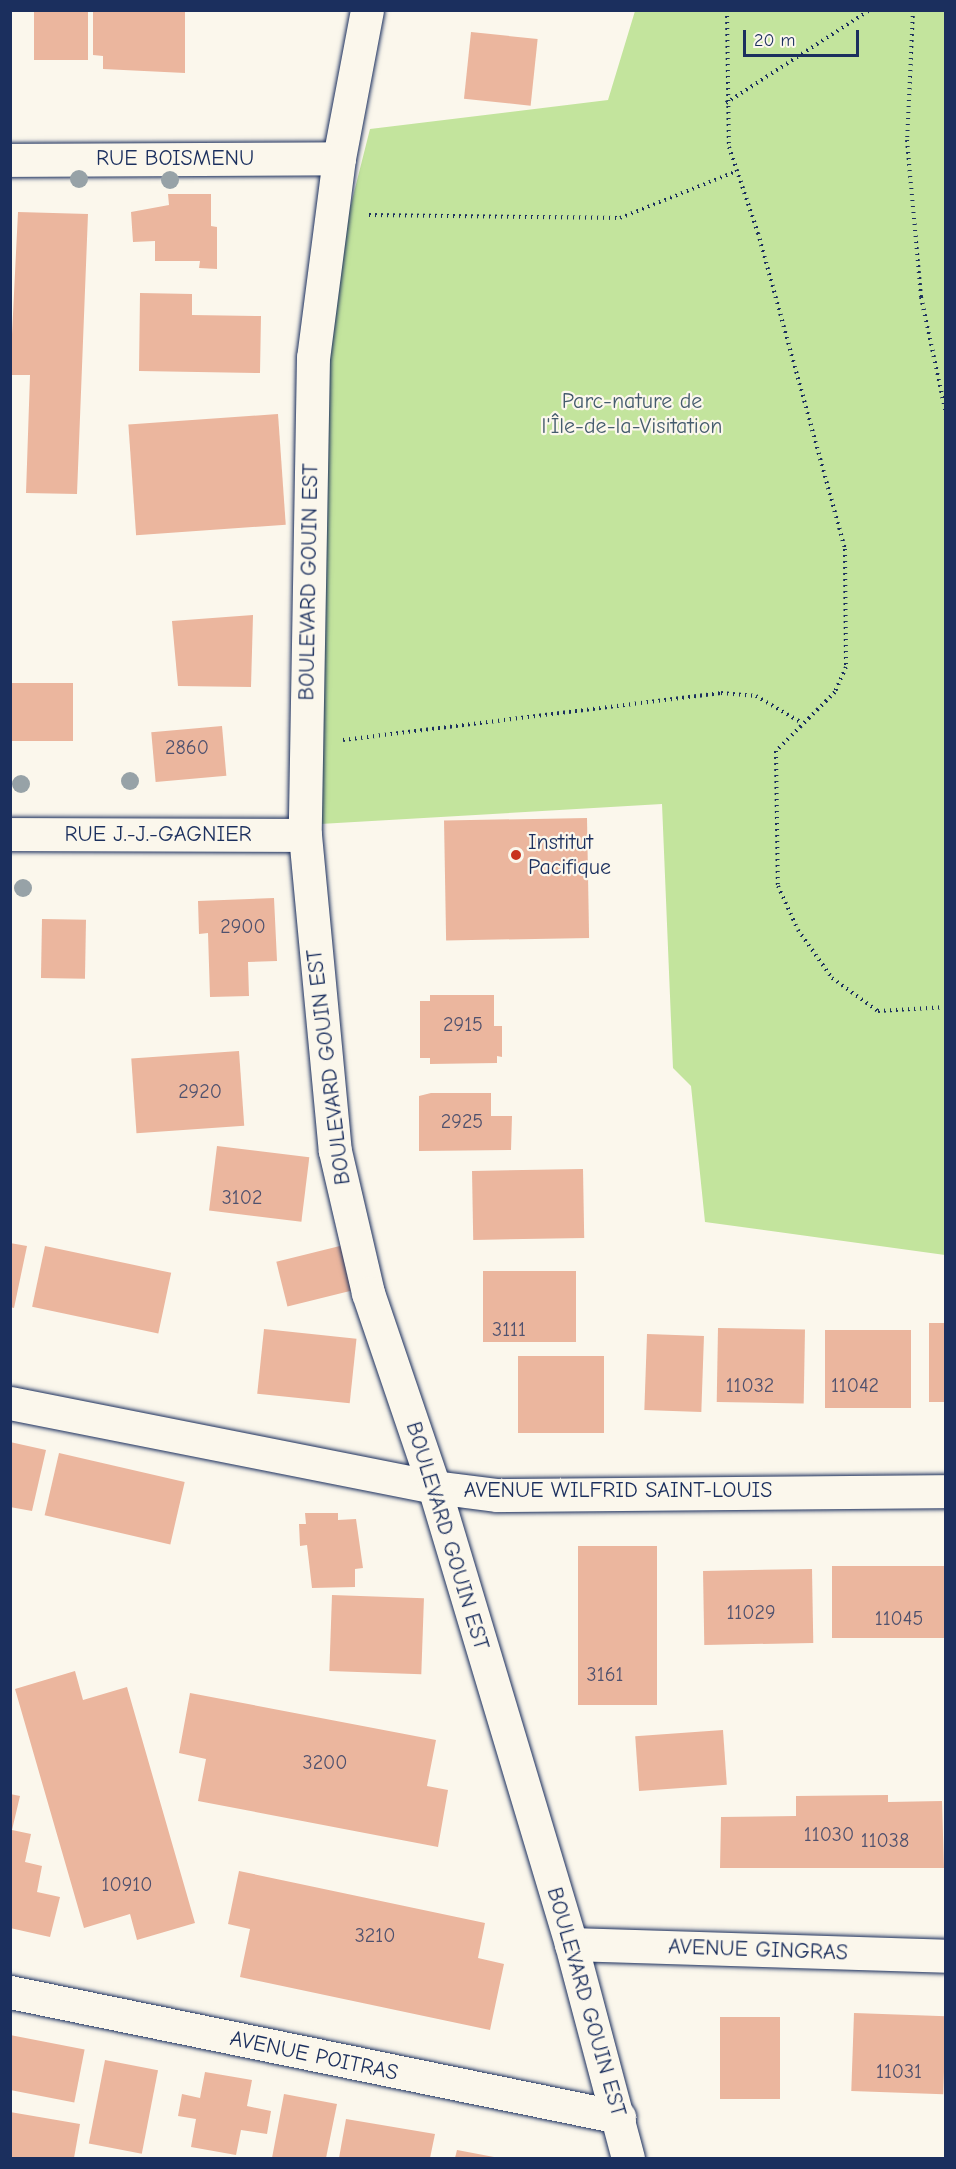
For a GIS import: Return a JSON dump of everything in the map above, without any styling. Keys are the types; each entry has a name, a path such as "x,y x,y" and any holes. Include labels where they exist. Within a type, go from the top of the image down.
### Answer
{"street":[{"name":"BOULEVARD GOUIN EST","path":"367,10 339,158 334,214 313,357 305,835 335,1151 368,1293 434,1487 571,1944 619,2117 628,2158"},
{"name":"RUE BOISMENU","path":"10,160 339,158"},
{"name":"RUE J.-J.-GAGNIER","path":"10,834 305,835"},
{"name":"AVENUE WILFRID SAINT-LOUIS","path":"10,1402 434,1487 496,1495 945,1491"},
{"name":"AVENUE GINGRAS","path":"571,1944 945,1956"},
{"name":"AVENUE POITRAS","path":"10,1992 619,2117"}],"path":[{"path":"727,10 726,103 729,147 758,233 845,549 846,668 835,692 776,751 773,794 778,886 798,930 832,978 878,1011 945,1007"},
{"path":"726,103 870,10"},
{"path":"913,10 907,141 921,297 945,414"},
{"path":"334,214 620,218 737,171"},
{"path":"307,744 721,693 756,696 802,723"}],"green space":[{"name":"Parc-nature de l'Île-de-la-Visitation","path":"635,11 945,11 945,1255 705,1222 691,1086 673,1068 662,804 320,824 318,335 370,129 608,100"}],"building":[{"path":"34,10 88,10 88,60 34,60"},
{"path":"93,10 185,10 185,73 103,69 103,56 93,55"},
{"path":"471,32 538,39 531,106 464,99"},
{"path":"168,194 211,194 211,226 217,227 217,269 199,268 200,261 155,261 155,241 133,242 131,212 169,205"},
{"path":"18,212 88,214 77,494 26,493 30,375 10,375"},
{"path":"140,293 192,294 192,315 261,316 260,373 139,371"},
{"path":"278,414 286,525 136,535 128,424"},
{"path":"253,615 251,687 178,686 172,621"},
{"path":"10,683 73,683 73,741 10,741"},
{"path":"222,726 226,776 156,782 151,732"},
{"name":"Institut Pacifique","path":"587,818 589,938 446,940 444,820"},
{"path":"274,898 277,961 248,962 249,996 210,997 208,933 199,934 198,901"},
{"path":"42,919 86,920 85,979 41,978"},
{"path":"430,995 494,995 494,1026 502,1026 502,1057 497,1056 497,1063 430,1064 430,1058 420,1058 420,1001 430,1001"},
{"path":"239,1051 244,1126 136,1133 131,1059"},
{"path":"431,1093 491,1093 491,1116 512,1116 511,1150 419,1151 419,1096"},
{"path":"217,1146 309,1157 301,1222 209,1211"},
{"path":"583,1169 584,1238 473,1240 472,1171"},
{"path":"10,1243 27,1246 14,1308 10,1307"},
{"path":"352,1243 363,1288 287,1307 276,1262"},
{"path":"45,1246 171,1273 158,1333 32,1307"},
{"path":"483,1271 576,1271 576,1342 483,1342"},
{"path":"929,1323 946,1323 946,1402 929,1402"},
{"path":"718,1328 805,1330 804,1404 717,1402"},
{"path":"264,1329 356,1339 350,1403 257,1394"},
{"path":"825,1330 911,1330 911,1408 825,1408"},
{"path":"647,1334 704,1336 701,1412 644,1410"},
{"path":"518,1356 604,1356 604,1433 518,1433"},
{"path":"10,1442 46,1450 32,1511 10,1507"},
{"path":"59,1453 185,1482 170,1544 45,1515"},
{"path":"305,1513 338,1513 338,1520 356,1519 363,1568 355,1569 355,1587 312,1588 307,1545 300,1546 299,1524 306,1524"},
{"path":"578,1546 657,1546 657,1705 578,1705"},
{"path":"832,1566 946,1566 946,1638 832,1638"},
{"path":"812,1569 813,1643 704,1645 703,1571"},
{"path":"332,1595 424,1598 421,1674 329,1671"},
{"path":"75,1671 83,1700 127,1687 195,1923 137,1940 130,1914 84,1928 15,1689"},
{"path":"190,1693 436,1740 427,1786 448,1790 438,1847 198,1801 206,1759 179,1753"},
{"path":"723,1730 727,1785 639,1791 635,1736"},
{"path":"10,1794 20,1796 12,1830 31,1834 25,1862 42,1866 37,1892 60,1897 50,1937 10,1928"},
{"path":"888,1795 888,1802 942,1801 944,1868 720,1868 721,1817 796,1816 796,1796"},
{"path":"239,1871 485,1923 478,1958 504,1964 490,2030 240,1977 250,1929 228,1924"},
{"path":"854,2013 946,2016 943,2094 851,2091"},
{"path":"720,2017 780,2017 780,2099 720,2099"},
{"path":"10,2035 85,2050 74,2103 10,2090"},
{"path":"105,2060 158,2070 142,2154 89,2143"},
{"path":"205,2072 252,2080 247,2106 271,2111 267,2134 241,2130 236,2155 191,2147 196,2119 178,2116 182,2094 200,2098"},
{"path":"284,2094 337,2104 326,2158 272,2158"},
{"path":"10,2112 80,2124 74,2158 10,2158"},
{"path":"346,2119 435,2134 430,2158 339,2158"},
{"path":"457,2150 494,2157 494,2158 455,2158"}],"place":[{"name":"Institut Pacifique","path":"516,855"}]}
